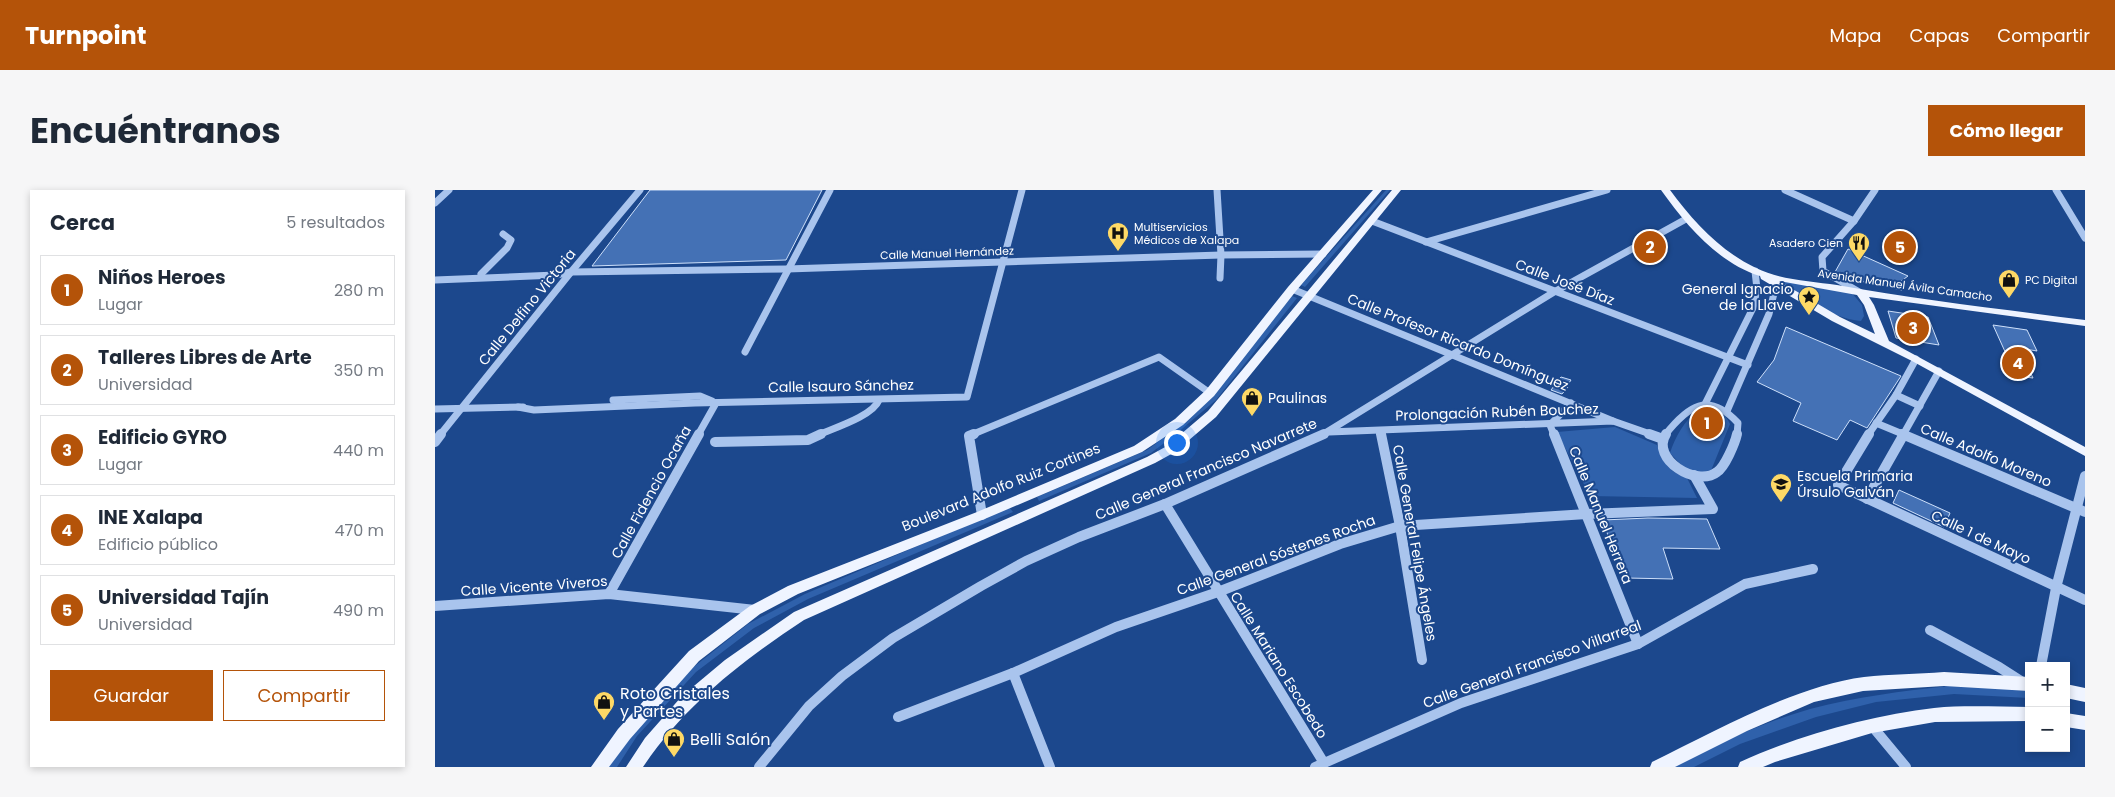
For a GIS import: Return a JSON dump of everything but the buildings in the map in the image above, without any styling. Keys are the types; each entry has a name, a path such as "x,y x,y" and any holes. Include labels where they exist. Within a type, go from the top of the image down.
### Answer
{"main road":[{"name":"Boulevard Adolfo Ruiz Cortines","path":"599,767 624,734 694,656 755,610 793,590 982,515 1138,449 1179,422 1210,393 1292,289 1378,190"},
{"path":"634,767 674,714 710,679 755,644 799,616 1151,460 1194,431 1212,414 1397,190"},
{"name":"Avenida Manuel Ávila Camacho","path":"1665,190 1686,219 1731,256 1755,271 1861,293 2085,323"},
{"path":"1755,271 1776,285 1836,318 1916,359 2085,452"},
{"path":"1861,293 1869,305 1884,343"},
{"path":"1836,318 1859,323 1869,322 1874,318"},
{"path":"1016,501 1026,516"},
{"path":"1658,767 1741,726 1812,696 1863,684 1944,679 2025,684"},
{"path":"2070,692 2085,695"},
{"path":"1747,767 1772,755 1872,726 1935,715 2025,714"},
{"path":"2070,720 2085,722"}],"street":[{"path":"435,203 449,190"},
{"name":"Calle Delfino Victoria","path":"435,442 571,272 640,190"},
{"path":"745,352 787,269 831,190"},
{"path":"1004,261 1021,190"},
{"path":"1217,190 1221,254 1220,278"},
{"path":"1426,242 1607,190"},
{"path":"1785,190 1854,221"},
{"path":"1861,293 1823,271 1821,264 1822,257 1854,221 1875,190"},
{"path":"2056,190 2085,238"},
{"name":"Calle General Francisco Navarrete","path":"759,767 809,706 842,676 893,638 1026,561 1079,537 1165,504 1329,432 1554,292 1686,219"},
{"name":"Calle José Díaz","path":"1372,221 1729,359 1749,365"},
{"path":"481,274 507,248 511,240 503,234"},
{"name":"Calle Manuel Hernández","path":"435,279 539,270 571,272 787,269 1221,254 1323,254"},
{"name":"Calle Isauro Sánchez","path":"435,409 518,407 533,410 716,402 967,397 1004,261"},
{"path":"1705,404 1753,308 1757,289 1755,271"},
{"name":"Calle Manuel Hernández","path":"435,279 556,275 571,272"},
{"path":"1727,411 1749,365 1769,314 1776,285"},
{"name":"Calle Profesor Ricardo Domínguez","path":"1292,289 1613,421"},
{"path":"982,515 969,436 1159,357 1210,393"},
{"path":"1875,423 1896,395 1916,359"},
{"path":"1867,499 1939,372"},
{"path":"1896,395 1920,406"},
{"path":"715,442 808,440 869,412 877,405 879,400"},
{"name":"Calle Fidencio Ocaña","path":"609,594 716,402"},
{"path":"1550,425 1571,403"},
{"path":"1705,404 1727,411 1738,423 1737,438 1719,472 1708,476 1694,475 1684,472 1668,460 1662,449 1663,439 1683,414 1692,407 1705,404"},
{"name":"Prolongación Rubén Bouchez","path":"1329,432 1550,425 1613,421 1663,439"},
{"name":"Calle Adolfo Moreno","path":"1875,423 2081,511"},
{"name":"Calle 1 de Mayo","path":"1875,423 1838,485 2085,600"},
{"name":"Calle Manuel Herrera","path":"1550,425 1638,644"},
{"name":"Calle General Felipe Ángeles","path":"1380,431 1400,526 1423,660"},
{"name":"Calle General Sóstenes Rocha","path":"898,716 1013,673 1116,627 1218,592 1341,544 1400,526 1587,514 1713,509 1694,475"},
{"path":"2042,662 2056,588 2081,511 2085,476"},
{"name":"Calle Mariano Escobedo","path":"1165,504 1320,765"},
{"name":"Calle General Francisco Villarreal","path":"1320,765 1461,703 1638,644 1745,584 1813,569"},
{"name":"Calle Vicente Viveros","path":"435,606 609,594 755,610"},
{"path":"1930,630 2025,683"},
{"path":"1013,673 1049,767"},
{"path":"1872,726 1906,767"}],"shaded area":[{"path":"1386,190 1390,190 1305,287 1301,285"},
{"path":"1781,280 1851,292 1862,305 1864,316 1861,321 1829,312 1781,283"},
{"path":"1292,296 1297,298 1216,400 1176,434 1151,453 1039,501 1037,497 1147,450 1172,432 1211,398"},
{"path":"1698,410 1717,412 1725,416 1730,424 1710,473 1687,469 1670,453 1681,429"},
{"path":"1615,427 1657,445 1670,469 1686,476 1697,498 1590,496 1557,432"},
{"path":"1009,507 1013,512 808,599 754,628 696,672 637,736 617,767 608,767 631,734 691,669 748,624 805,594"},
{"path":"1949,686 2025,690 2025,698 1954,694 1876,702 1816,717 1740,744 1694,767 1668,767 1756,728 1810,709 1845,701"}],"place":[{"name":"Talleres Libres de Arte","path":"1650,247"},
{"name":"Universidad Tajín","path":"1900,247"},
{"name":"Multiservicios Médicos de Xalapa","path":"1118,252"},
{"name":"Asadero Cien","path":"1859,262"},
{"name":"PC Digital","path":"2009,299"},
{"name":"General Ignacio de la Llave","path":"1809,316"},
{"name":"Edificio GYRO","path":"1913,328"},
{"name":"INE Xalapa","path":"2018,363"},
{"name":"Paulinas","path":"1252,417"},
{"name":"Niños Heroes","path":"1707,423"},
{"name":"Escuela Primaria Úrsulo Galván","path":"1781,503"},
{"name":"Roto Cristales y Partes","path":"604,721"},
{"name":"Belli Salón","path":"674,758"}]}
